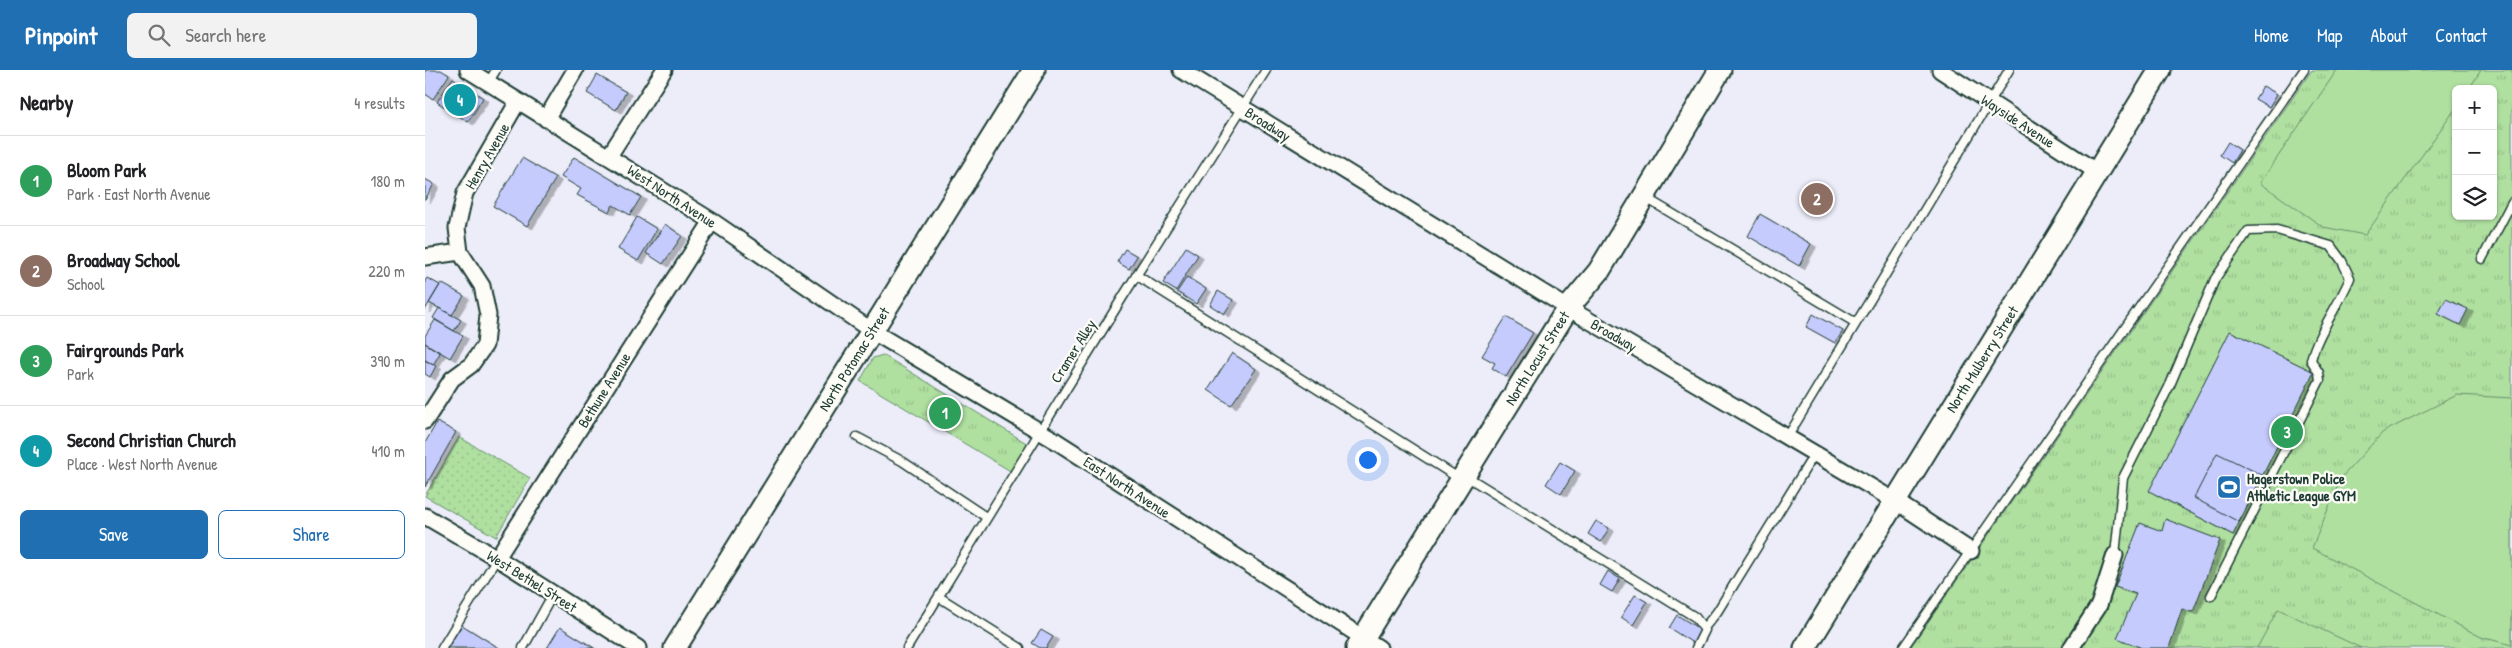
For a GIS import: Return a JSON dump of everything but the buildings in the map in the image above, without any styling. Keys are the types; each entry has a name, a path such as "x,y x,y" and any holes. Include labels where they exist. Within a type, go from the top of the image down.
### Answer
{"main road":[{"name":"North Potomac Street","path":"675,648 1034,70"},
{"name":"North Locust Street","path":"1366,645 1463,477 1568,308 1599,271 1720,70"},
{"name":"North Mulberry Street","path":"1805,648 2160,70"}],"street":[{"name":"West North Avenue","path":"468,70 712,221 872,331"},
{"path":"546,119 575,70"},
{"path":"609,156 664,70"},
{"name":"Broadway","path":"1181,70 1568,308 1788,436 1895,501 1971,551"},
{"name":"Wayside Avenue","path":"1940,70 2097,172"},
{"name":"Henry Avenue","path":"425,421 452,379 471,365 485,345 488,316 482,286 460,252 457,228 465,193 517,102"},
{"name":"Bethune Avenue","path":"497,558 712,221"},
{"path":"425,257 460,252"},
{"name":"East North Avenue","path":"872,331 1039,431 1366,645"},
{"name":"West Bethel Street","path":"425,516 497,558 638,648"},
{"path":"2071,648 2099,606 2115,555"}],"lane":[{"path":"488,84 496,70"},
{"name":"Cramer Alley","path":"907,648 1039,431 1266,70"},
{"path":"1788,436 2009,70"},
{"path":"1903,648 2303,70"},
{"path":"1644,197 1856,323"},
{"path":"2482,259 2512,202"},
{"path":"2115,555 2123,478 2169,384 2215,279 2248,231 2277,230 2331,246 2342,261 2350,278 2340,302 2314,347 2311,360 2319,373 2320,380 2211,596"},
{"path":"1136,275 1463,477 1695,617 1704,628"},
{"path":"857,437 902,461 986,517"},
{"path":"1696,648 1704,628 1717,612 1815,453"},
{"path":"442,648 497,558"},
{"path":"523,648 553,594"},
{"path":"939,597 1020,648"}],"green space":[{"path":"2312,70 2512,70 2512,648 1910,648"},
{"path":"2337,70 2481,70 2472,85 2452,85 2452,114 2365,235 2323,227 2260,183"},
{"path":"883,355 1028,444 1012,472 860,381 873,358"},
{"path":"2457,395 2512,398 2512,645 2481,637 2312,548 2341,478 2383,432"},
{"path":"459,437 530,478 496,537 425,496"},
{"path":"2278,609 2361,648 2257,648"}],"place":[{"name":"Second Christian Church","path":"460,100"},
{"name":"Broadway School","path":"1817,199"},
{"name":"Bloom Park","path":"945,413"},
{"name":"Fairgrounds Park","path":"2287,432"},
{"name":"Hagerstown Police Athletic League GYM","path":"2229,487"}]}
